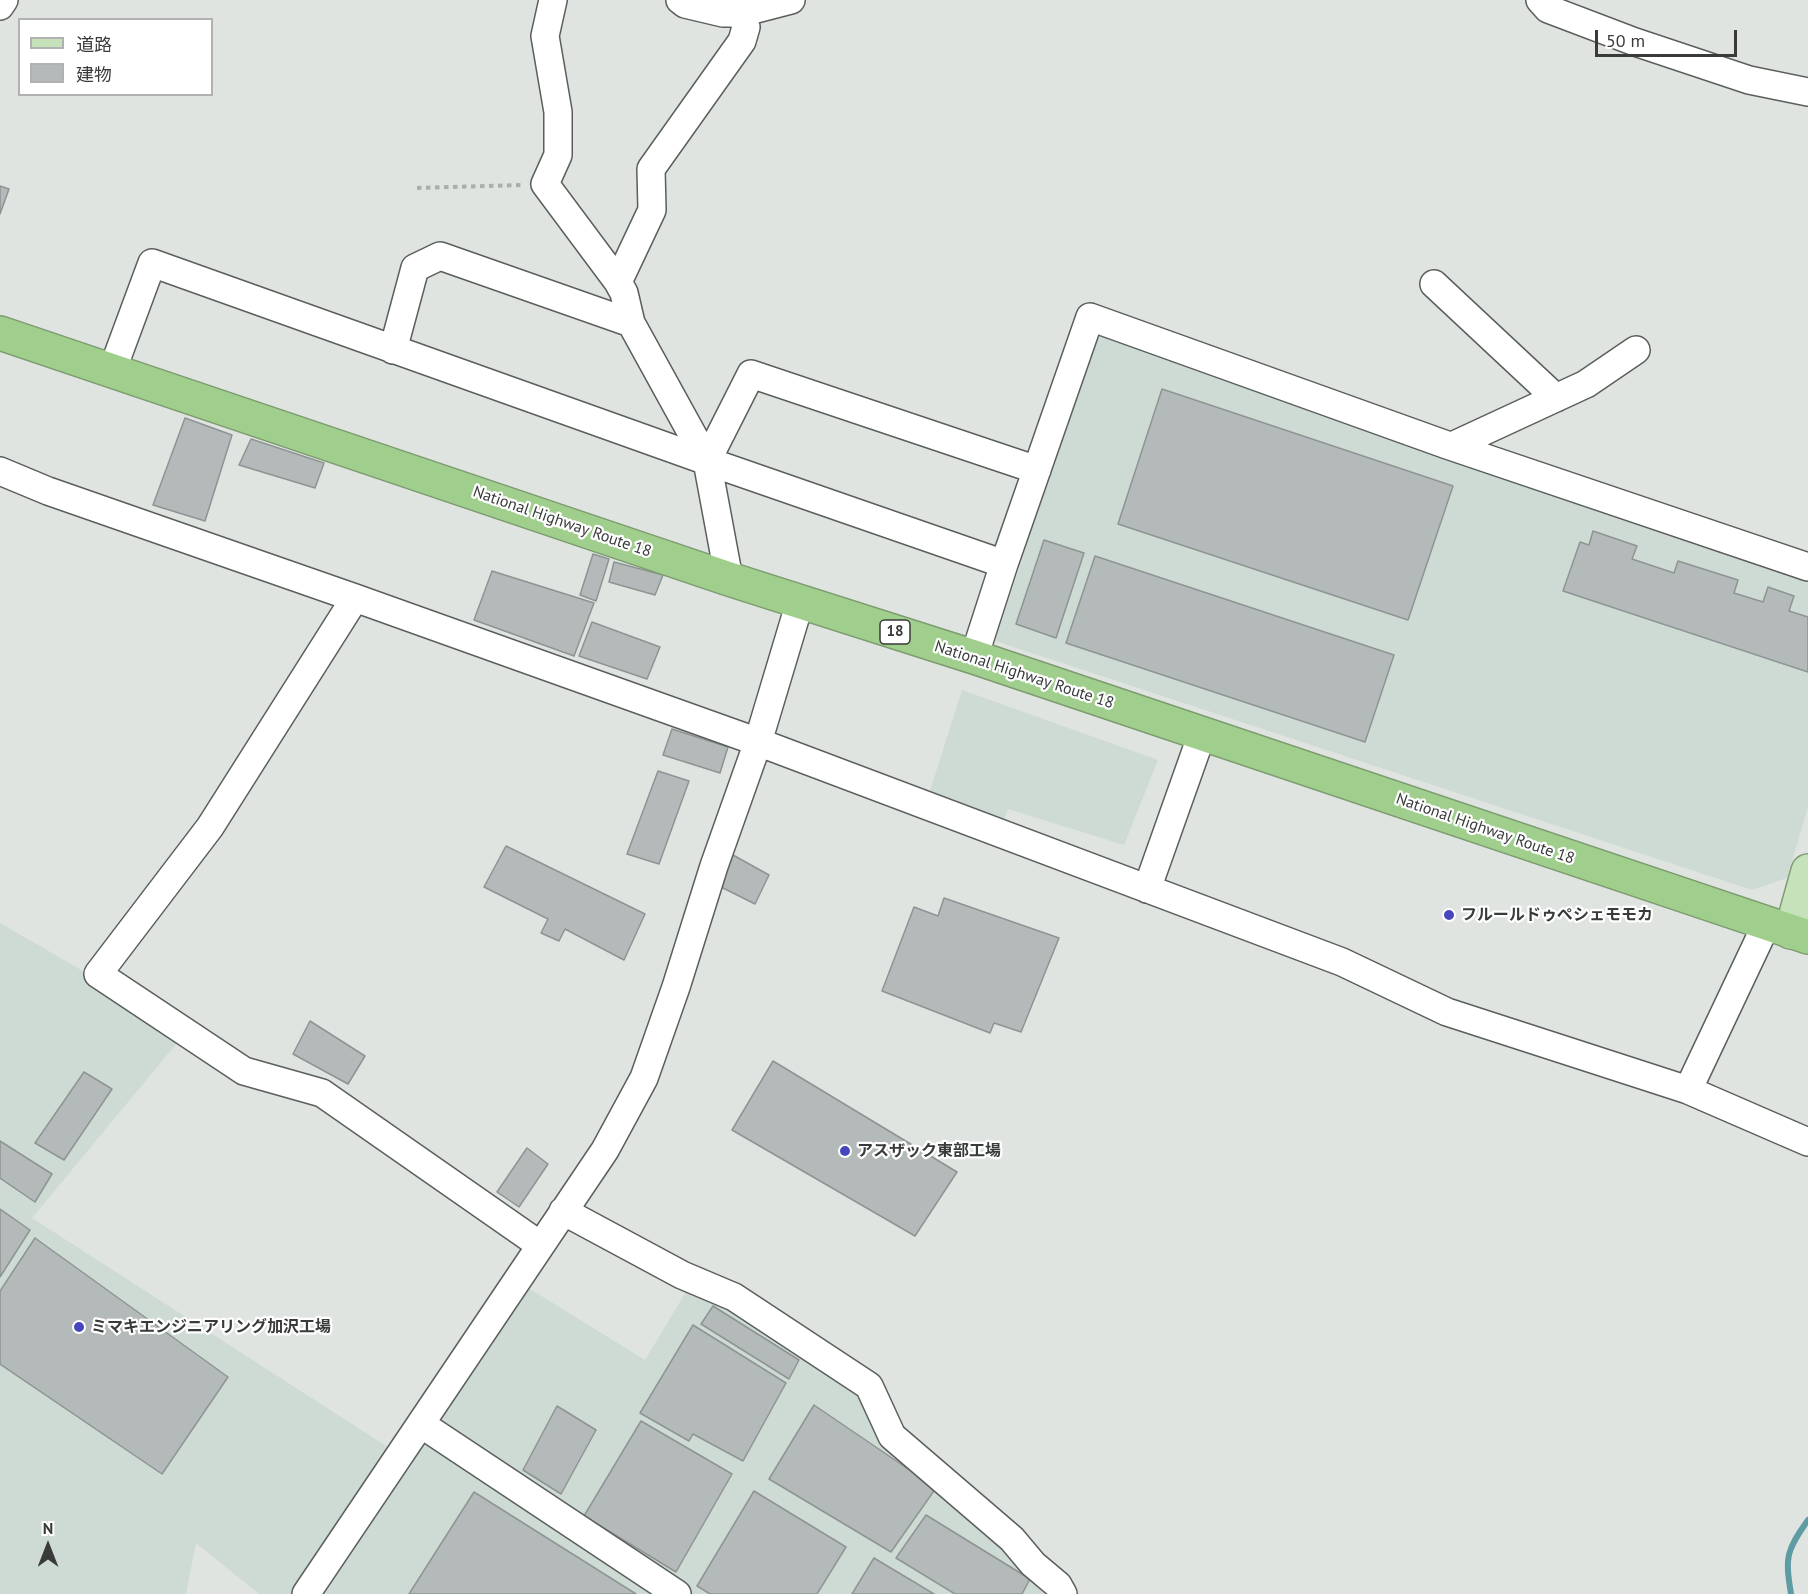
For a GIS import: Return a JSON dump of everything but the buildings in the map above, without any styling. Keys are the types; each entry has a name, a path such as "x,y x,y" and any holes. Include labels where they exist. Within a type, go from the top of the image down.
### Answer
{"highway":[{"name":"National Highway Route 18","path":"0,333 729,579 974,657 1788,931"}],"main road":[{"path":"1788,931 1808,871"}],"street":[{"path":"0,6 4,0"},
{"path":"553,0 545,36 558,112 558,155 545,184 618,282 624,293 631,323 707,461 729,579"},
{"path":"680,0 685,4 713,11 741,14 791,0"},
{"path":"1539,3 1635,42 1749,80 1808,92"},
{"path":"618,282 652,210 651,170 742,41 746,27 741,14"},
{"path":"393,350 415,268 440,256 631,323"},
{"path":"112,371 152,263 707,461 1004,564"},
{"path":"1434,284 1556,398"},
{"path":"974,657 1090,317 1452,446 1808,567"},
{"path":"1452,446 1586,384 1636,350"},
{"path":"707,461 751,374 1037,470"},
{"path":"0,471 48,491 758,742 1342,962 1447,1012 1688,1090 1808,1142"},
{"path":"355,598 210,827 98,974 244,1071 321,1093 540,1245"},
{"path":"306,1594 604,1150 644,1078 676,987 714,866 758,742 800,602"},
{"path":"1147,889 1202,734"},
{"path":"1688,1090 1788,931"},
{"path":"564,1211 682,1275 734,1297 869,1386 892,1436 1012,1539 1033,1564 1058,1585 1063,1594"},
{"path":"421,1424 677,1594"}],"path":[{"path":"417,188 545,184"}],"shaded area":[{"path":"1097,331 1808,576 1808,807 1787,878 1752,890 995,641"},
{"path":"962,690 1158,760 1124,845 1008,809 1003,822 929,794"},
{"path":"0,923 187,1031 32,1218 394,1451 296,1594 259,1594 196,1543 186,1594 0,1594"},
{"path":"527,1287 645,1360 689,1287 854,1388 880,1440 1032,1575 1044,1594 324,1594"}],"waterway":[{"path":"1791,1594 1788,1571 1789,1555 1795,1539 1808,1520"}],"place":[{"name":"フルールドゥぺシェモモカ","path":"1449,915"},
{"name":"アスザック東部工場","path":"845,1151"},
{"name":"ミマキエンジニアリング加沢工場","path":"79,1327"}]}
